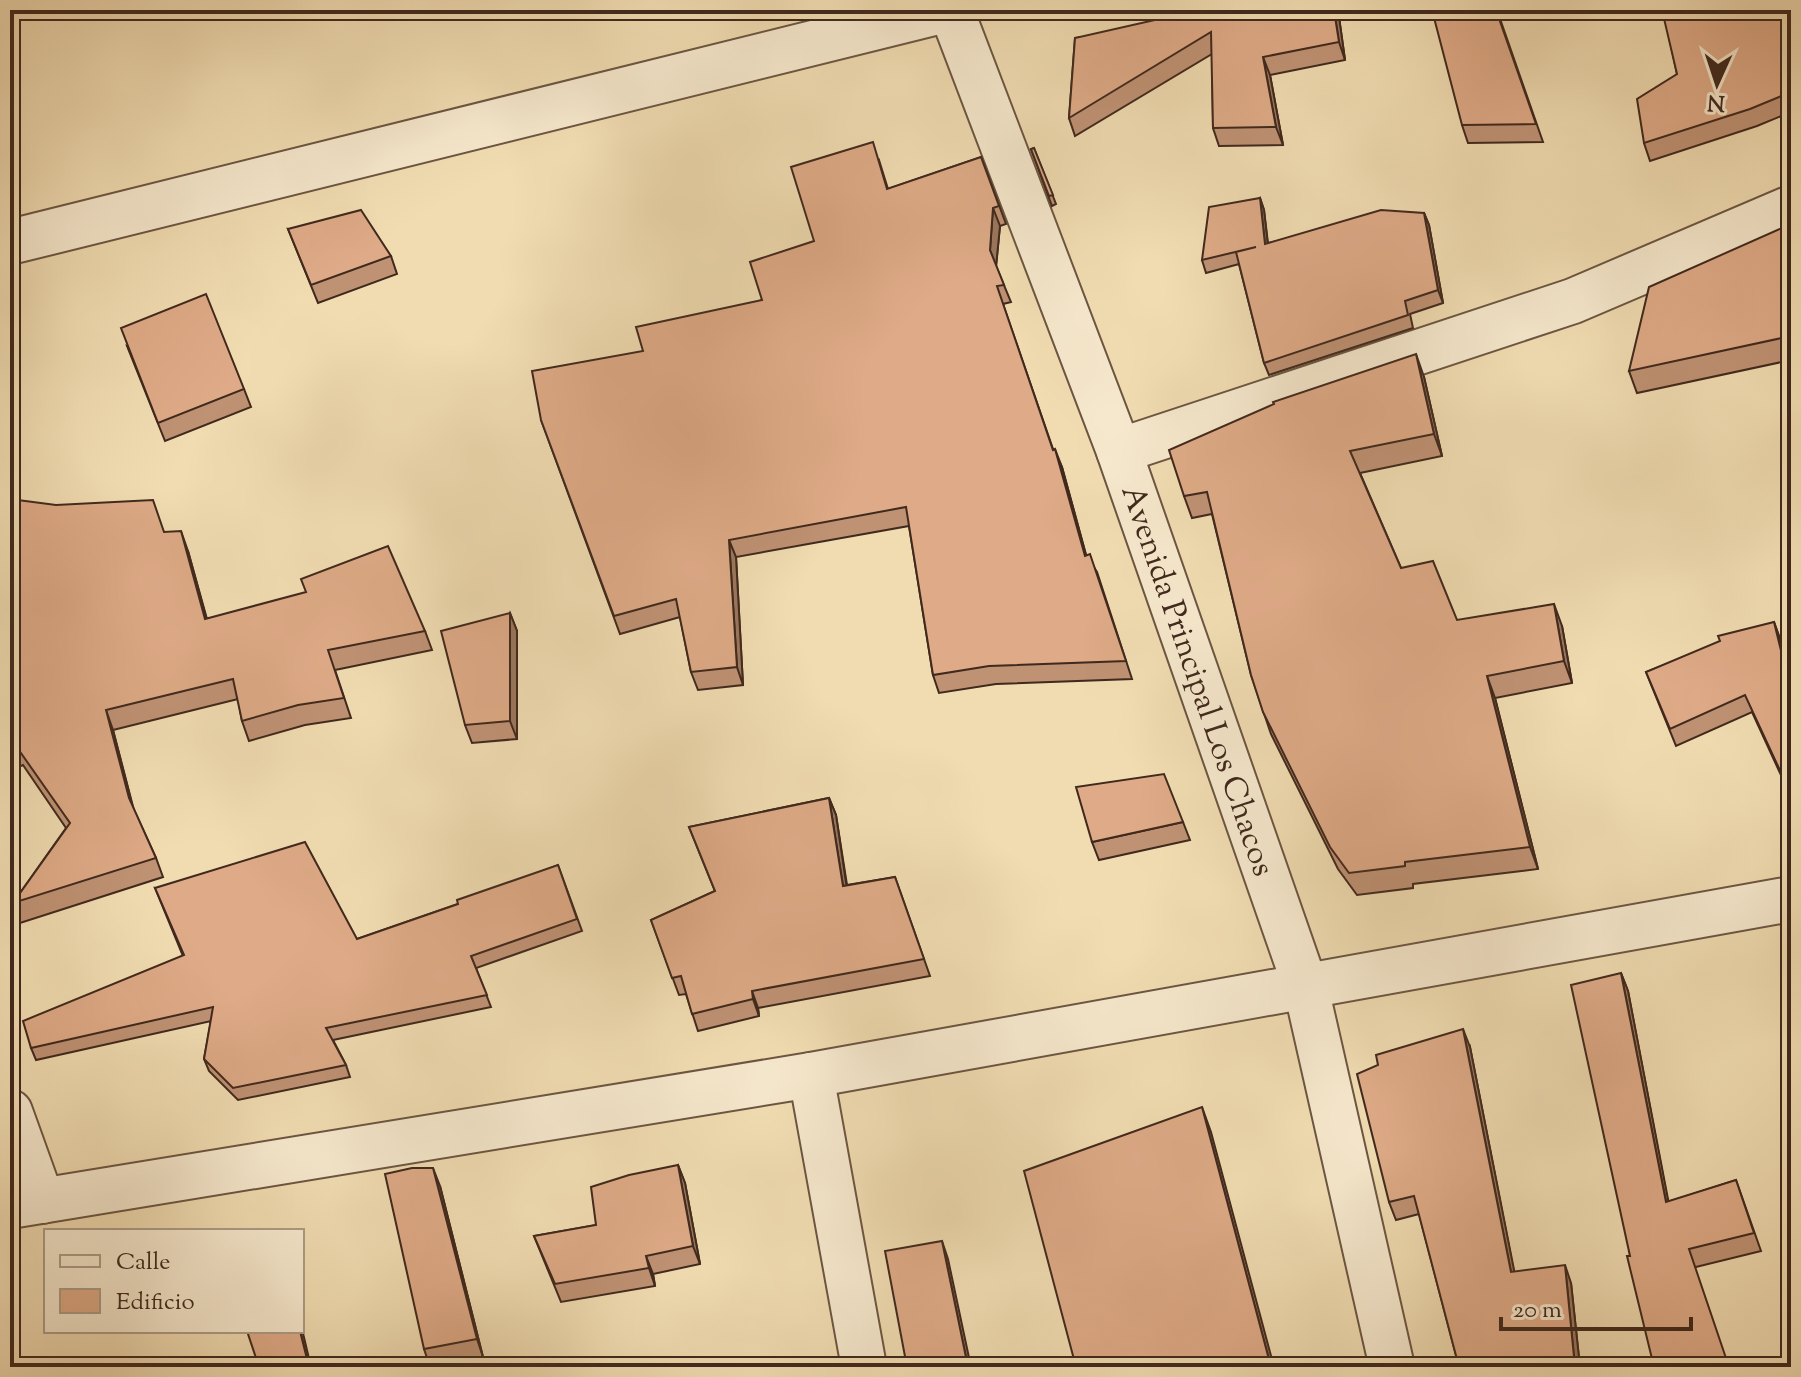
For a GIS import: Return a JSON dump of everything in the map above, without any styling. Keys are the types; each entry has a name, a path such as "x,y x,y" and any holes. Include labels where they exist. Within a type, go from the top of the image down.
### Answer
{"street":[{"path":"10,242 948,10"},
{"name":"Avenida Principal Los Chacos","path":"948,10 1119,451 1306,988 1392,1367"},
{"path":"1119,451 1573,301 1791,208"},
{"path":"10,1112 26,1203 811,1075 1791,899"},
{"path":"811,1075 864,1367"}],"building":[{"path":"1199,10 1334,10 1339,42 1263,57 1276,127 1213,128 1211,32 1069,118 1075,38"},
{"path":"1432,10 1496,10 1536,124 1462,125"},
{"path":"1662,10 1791,10 1791,92 1750,109 1644,143 1637,99 1677,74"},
{"path":"873,142 887,189 981,157 999,206 993,208 990,250 1004,285 997,286 1055,449 1085,556 1090,554 1126,661 989,666 933,675 906,507 729,540 737,667 691,672 676,599 614,616 541,420 532,371 643,351 636,327 762,300 750,262 814,241 791,167"},
{"path":"1034,148 1053,195 1049,196 1031,149"},
{"path":"1260,198 1265,244 1381,210 1424,213 1438,290 1405,301 1408,315 1264,363 1236,252 1256,247 1202,260 1209,207"},
{"path":"361,210 391,256 311,285 288,229"},
{"path":"1791,224 1791,336 1629,371 1649,287"},
{"path":"206,294 244,389 158,423 121,328"},
{"path":"1416,354 1434,434 1350,451 1401,568 1433,561 1457,620 1554,604 1564,661 1487,676 1530,847 1405,862 1405,866 1349,873 1330,847 1263,712 1251,675 1207,492 1184,496 1169,450 1273,402"},
{"path":"10,499 56,505 153,500 164,532 181,531 205,619 306,592 301,579 388,546 425,631 328,650 344,698 298,705 242,721 233,679 106,710 129,798 156,858 13,903 70,823 16,746 10,748"},
{"path":"510,613 510,721 465,725 441,631"},
{"path":"1774,622 1784,663 1791,661 1790,792 1745,695 1670,729 1646,672 1720,641 1718,636"},
{"path":"1164,774 1183,822 1092,842 1076,787"},
{"path":"829,798 843,886 895,877 924,959 752,991 753,999 692,1014 681,976 672,978 651,920 715,891 689,827"},
{"path":"305,842 357,939 558,865 577,919 471,956 487,995 326,1028 346,1065 233,1088 204,1059 213,1007 31,1048 23,1021 184,955 155,888"},
{"path":"1621,973 1666,1202 1736,1180 1754,1233 1689,1249 1729,1367 1654,1367 1627,1256 1630,1256 1571,985"},
{"path":"1463,1029 1511,1272 1565,1265 1575,1367 1459,1367 1414,1196 1389,1202 1357,1074 1378,1065 1376,1055"},
{"path":"1202,1107 1271,1367 1076,1367 1024,1171"},
{"path":"678,1165 693,1246 646,1256 649,1268 555,1284 534,1236 596,1225 591,1187"},
{"path":"412,1168 433,1168 477,1339 424,1349 385,1174"},
{"path":"942,1241 968,1367 907,1367 885,1251"},
{"path":"248,1333 300,1333 309,1367 259,1367"}]}
